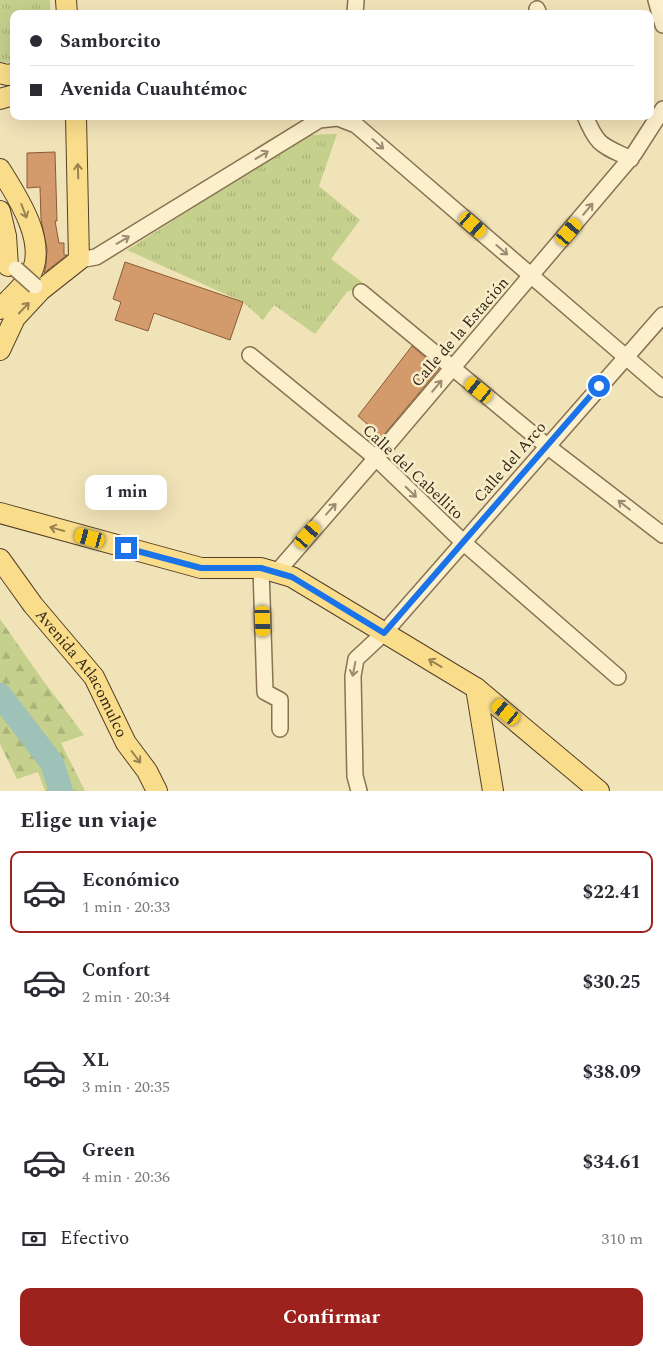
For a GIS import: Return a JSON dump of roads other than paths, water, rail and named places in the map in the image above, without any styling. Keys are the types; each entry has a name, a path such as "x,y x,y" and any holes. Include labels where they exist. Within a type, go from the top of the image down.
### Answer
{"main road":[{"path":"0,350 14,318 38,288 79,260 74,120"},
{"path":"0,169 20,199 35,239 36,253 30,276 0,309"},
{"path":"0,211 6,236 8,266"},
{"path":"0,513 201,568 269,570 292,577 476,688 522,724 599,791"},
{"name":"Avenida Atlacomulco","path":"0,559 33,605 94,676 126,743 147,771 157,791"},
{"path":"476,688 492,791"}],"street":[{"path":"656,0 663,25"},
{"name":"Calle de la Estación","path":"269,570 376,458 532,276 631,159 663,109"},
{"path":"79,260 96,256 319,120"},
{"path":"345,120 356,125 663,389"},
{"path":"586,120 593,136 602,145 631,159"},
{"path":"8,266 38,288"},
{"path":"361,292 547,446 663,535"},
{"name":"Calle del Arco","path":"359,791 355,776 353,676 356,659 384,633 625,356 663,315"},
{"name":"Calle del Cabellito","path":"250,355 376,458 464,542 618,677"},
{"path":"269,570 265,692 280,700 280,729"}],"waterway":[{"path":"0,695 52,763 61,791"}]}
